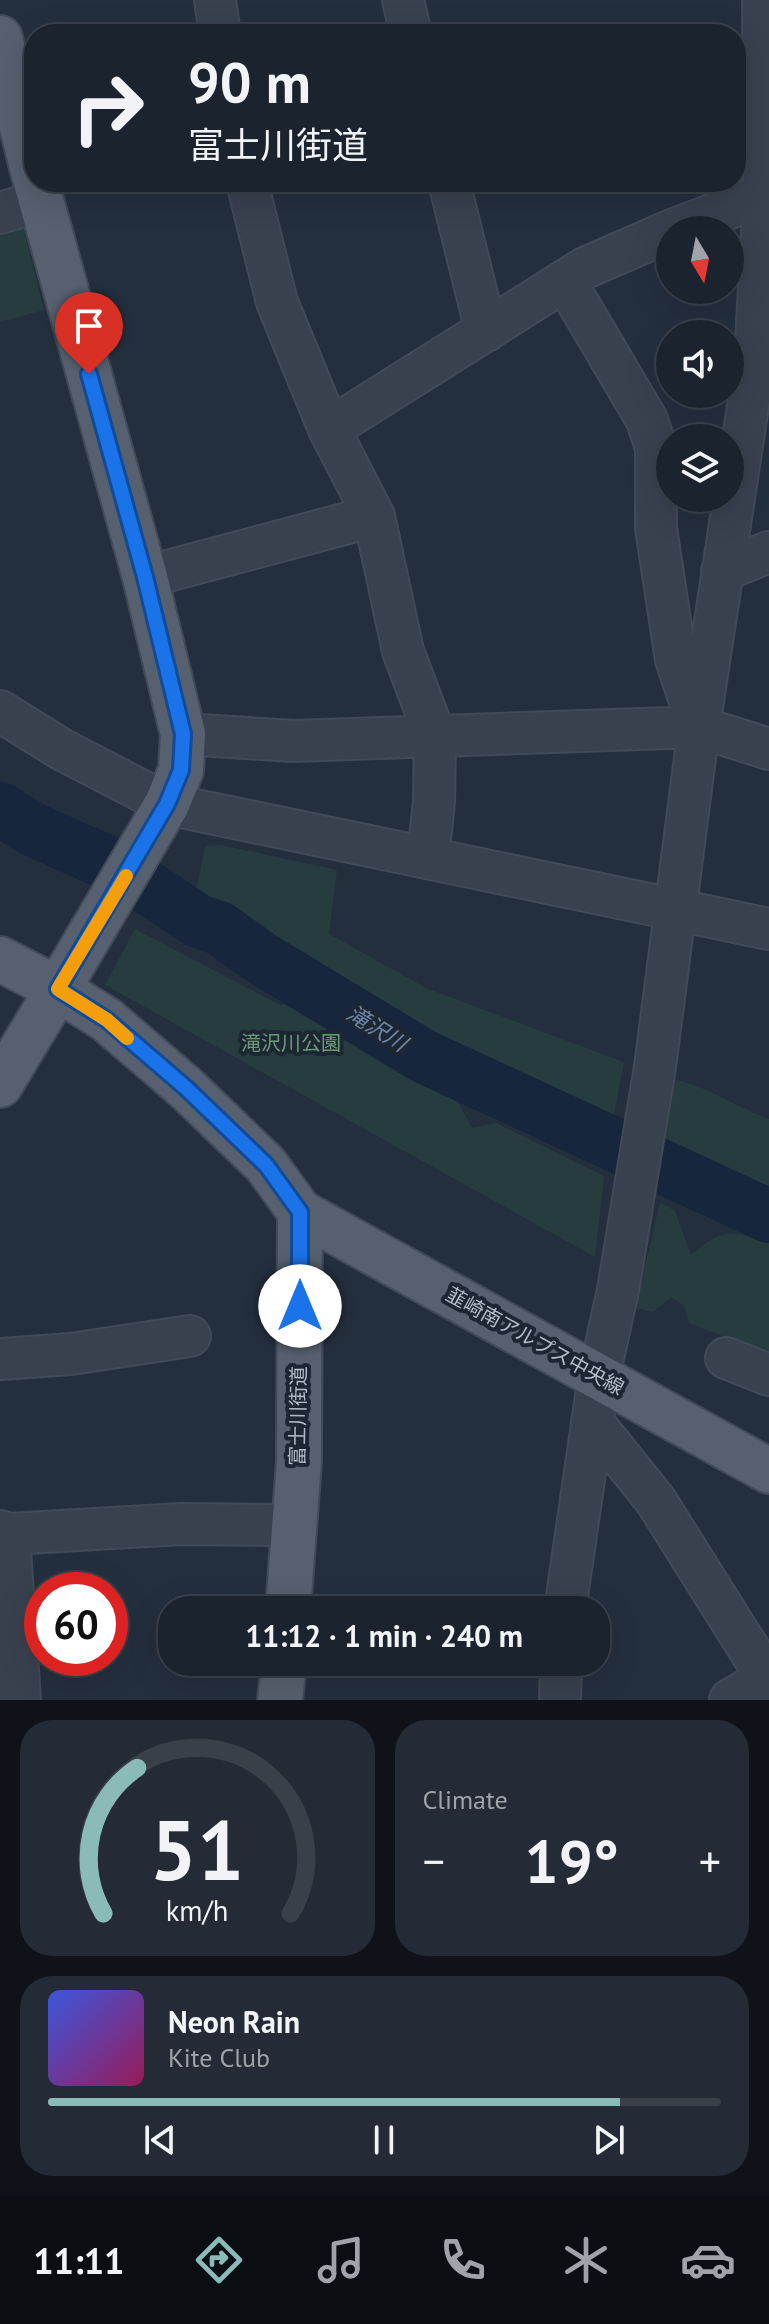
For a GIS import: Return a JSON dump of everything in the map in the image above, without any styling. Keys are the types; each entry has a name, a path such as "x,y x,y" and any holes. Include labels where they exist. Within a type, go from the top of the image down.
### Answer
{"main road":[{"path":"0,38 24,171"},
{"path":"0,1085 158,821 181,770 183,734 145,577 28,193"},
{"path":"0,959 67,975 107,1020 186,1088 266,1165 300,1212"},
{"name":"韮崎南アルプス中央線","path":"300,1212 769,1471"},
{"name":"富士川街道","path":"289,1596 299,1461 300,1212"},
{"path":"280,1700 283,1676"}],"street":[{"path":"215,0 219,24"},
{"path":"403,0 409,24"},
{"path":"567,1596 599,1376 618,1290 655,1067 722,571 762,358 766,194 763,0"},
{"path":"250,192 277,302 329,429 374,516 403,651 435,736 434,802 428,857"},
{"path":"451,192 486,331"},
{"path":"708,216 766,194"},
{"path":"329,429 565,281 656,237"},
{"path":"565,281 647,420 656,448 656,528 676,660 699,727"},
{"path":"145,577 374,516"},
{"path":"722,571 769,552"},
{"path":"0,711 61,749 158,821 428,857 769,929"},
{"path":"183,734 293,741 699,727 769,749"},
{"path":"0,1359 71,1354 190,1336"},
{"path":"726,1358 769,1375"},
{"path":"592,1421 656,1501 768,1679 730,1700"},
{"path":"20,1700 5,1533 182,1524 294,1525"},
{"path":"560,1700 561,1676"}],"green space":[{"path":"19,211 44,310 0,322 0,217"},
{"name":"滝沢川公園","path":"221,845 337,870 329,934 426,988 624,1062 612,1126 569,1111 410,1036 391,1021 334,990 311,972 194,902 205,846"},
{"name":"滝沢川公園","path":"135,929 280,1005 309,1007 330,1028 341,1030 456,1098 472,1128 496,1123 604,1176 595,1257 105,985"},
{"path":"673,1079 769,1119 769,1193 664,1151"},
{"path":"660,1202 675,1211 691,1255 720,1235 745,1235 769,1243 769,1354 689,1323 684,1306 671,1297 653,1312 635,1308"}],"waterway":[{"name":"滝沢川","path":"0,809 32,829 117,867 198,921 219,928 261,958 423,1056 769,1216"}],"slow traffic":[{"path":"126,876 58,989 107,1020 127,1038"}],"route":[{"path":"89,374 145,577 183,734 181,770 167,804 58,989 107,1020 186,1088 266,1165 300,1212 300,1306"}]}
